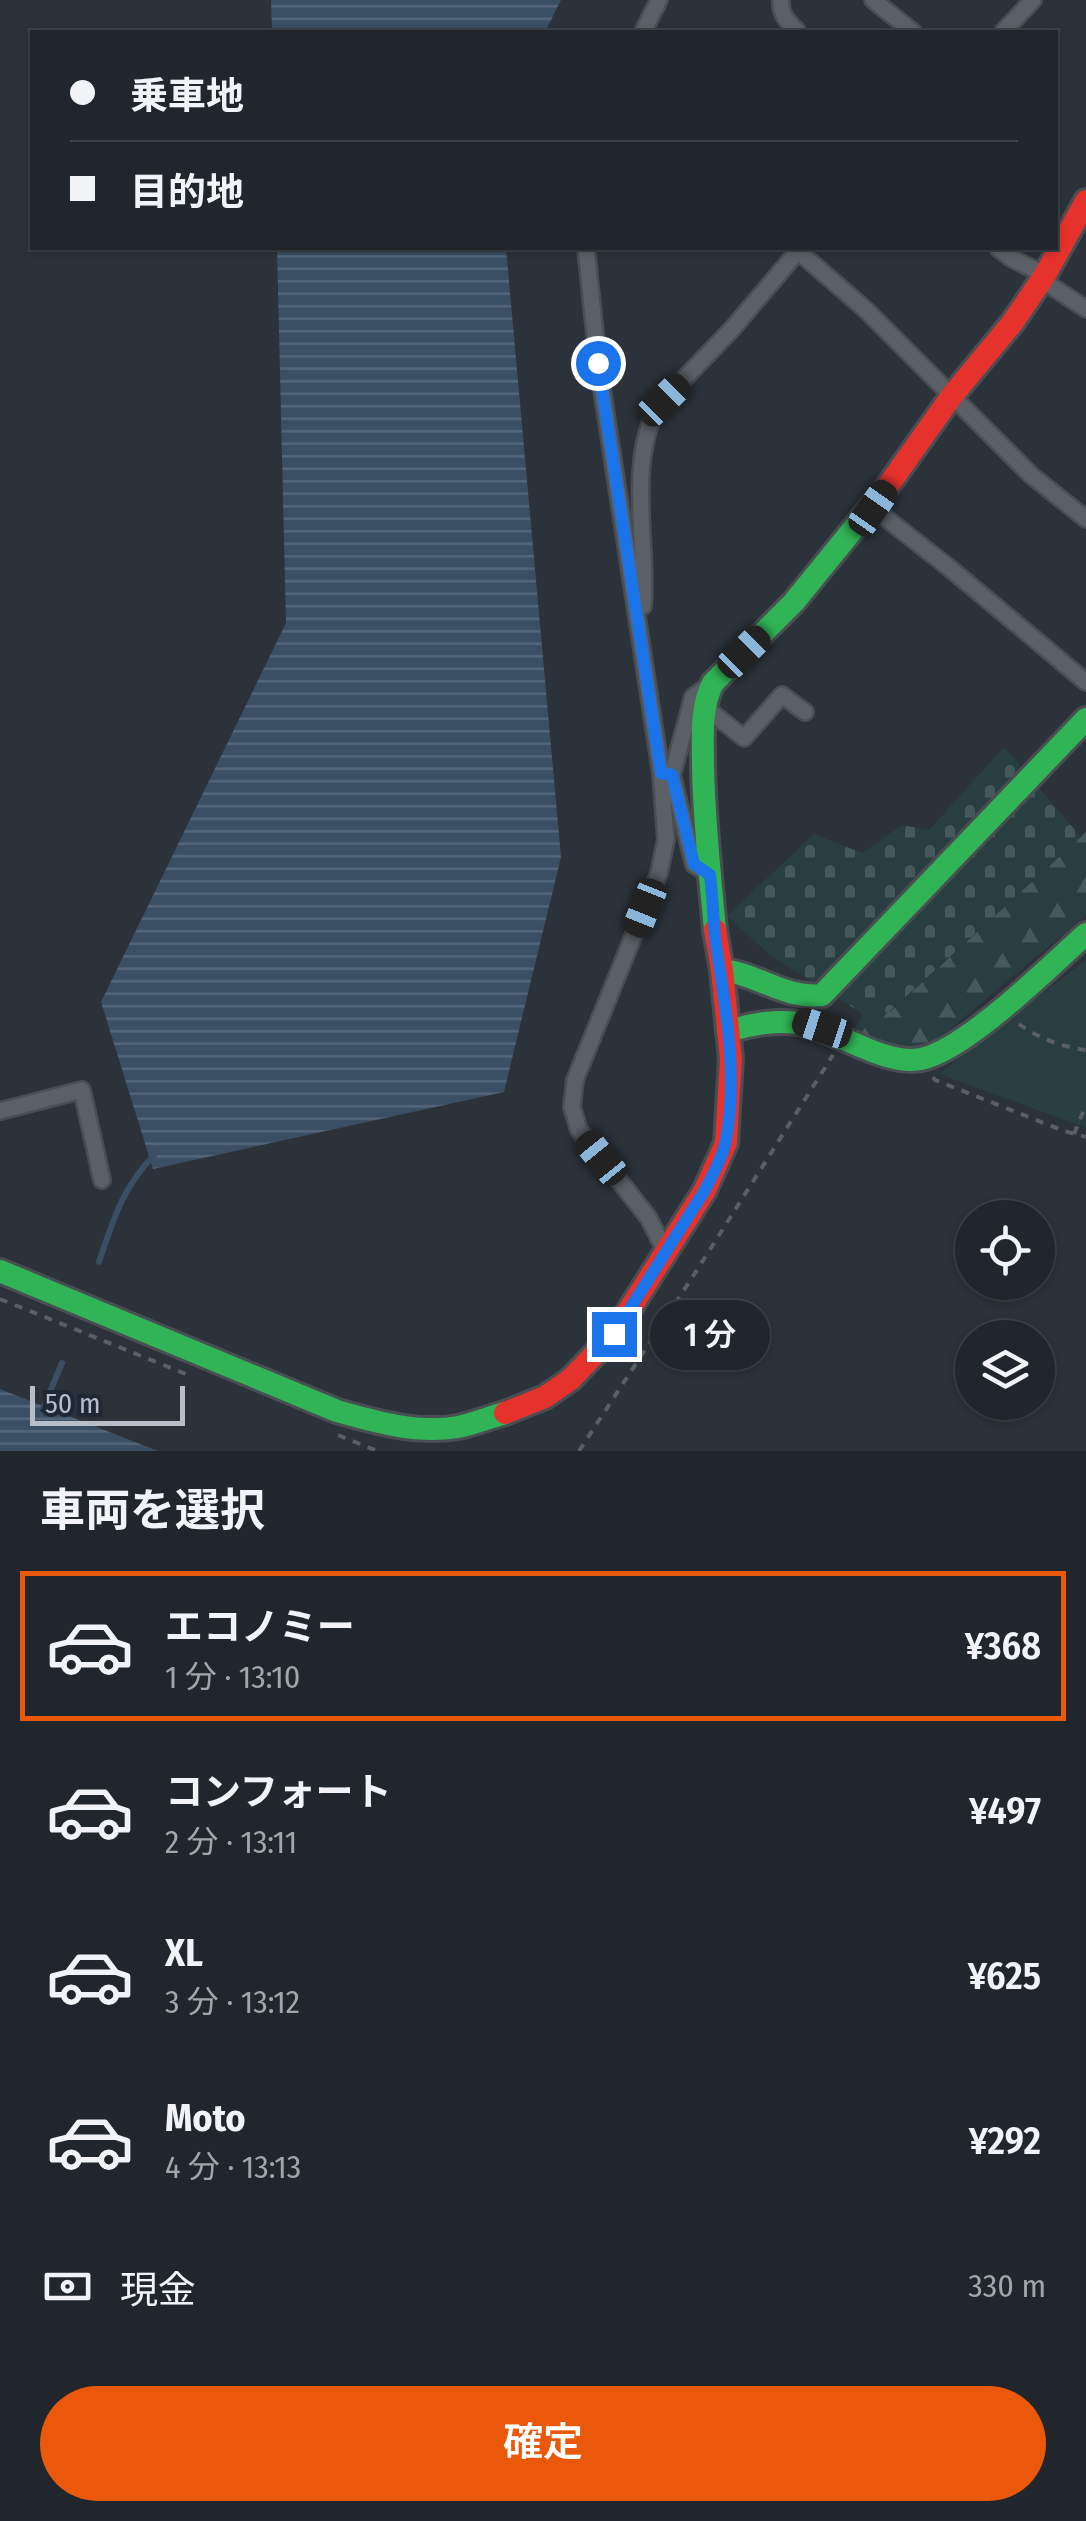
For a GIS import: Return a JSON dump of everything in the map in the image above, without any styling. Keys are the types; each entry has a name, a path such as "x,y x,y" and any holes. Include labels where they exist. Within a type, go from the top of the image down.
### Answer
{"street":[{"path":"644,30 658,0"},
{"path":"781,0 784,18 796,30"},
{"path":"872,0 910,30"},
{"path":"1006,30 1033,0"},
{"path":"666,1252 648,1217 579,1130 572,1106 575,1080 659,874 666,840 667,774 692,697 712,683 794,602 873,508 951,396 1013,322 1044,277 1086,201"},
{"path":"586,250 598,363 641,640 667,774 694,864 710,875"},
{"path":"641,640 644,596 640,517 647,429 657,407 798,250"},
{"path":"800,250 866,310 1030,475 1086,519"},
{"path":"1001,250 1086,309"},
{"path":"873,508 1086,682"},
{"path":"0,1271 337,1412 411,1428 457,1427 504,1414 545,1397 571,1378 614,1334 705,1190 726,1143 731,1059 704,811 703,723 712,683"},
{"path":"706,708 744,738 782,695 805,712"},
{"path":"722,970 736,970 796,997 822,995 1086,719"},
{"path":"728,1031 779,1020 801,1022 887,1055 921,1059 950,1048 1086,934"},
{"path":"0,1111 82,1090 102,1180"}],"path":[{"path":"1019,1024 1057,1044 1086,1050"},
{"path":"579,1451 844,1038"},
{"path":"921,1059 934,1080 1086,1137"},
{"path":"1074,1134 1086,1105"},
{"path":"0,1300 204,1381"},
{"path":"325,1430 377,1451"}],"green space":[{"path":"1004,747 1081,837 889,1012 863,1014 770,955 727,916 814,834 862,853 902,825 929,830"},
{"path":"1086,832 1086,915 932,1044 891,1045 854,1029 863,1014 890,1012"},
{"path":"1086,960 1086,1128 939,1074"}],"water":[{"path":"271,0 561,0 546,30 272,30"},
{"path":"277,250 506,250 561,857 504,1092 153,1169 101,1002 286,623"},
{"path":"0,1389 158,1451 0,1451"}],"waterway":[{"path":"99,1262 127,1192 155,1154"},
{"path":"41,1413 62,1363"}],"traffic: fast":[{"path":"715,930 703,767 703,724 709,693 713,683 794,602 885,490"},
{"path":"722,970 783,990 822,995 1086,719"},
{"path":"728,1031 766,1023 804,1024 893,1058 921,1059 940,1052 983,1024 1086,934"},
{"path":"0,1271 337,1411 427,1429 458,1427 505,1413"}],"traffic: jam":[{"path":"885,490 951,397 1013,322 1045,275 1086,201"},
{"path":"505,1413 545,1397 571,1379 614,1334 705,1190 726,1143 731,1059 715,930"}],"route":[{"path":"598,363 661,773 672,775 694,864 710,875 731,1059 726,1143 714,1172 614,1334"}]}
